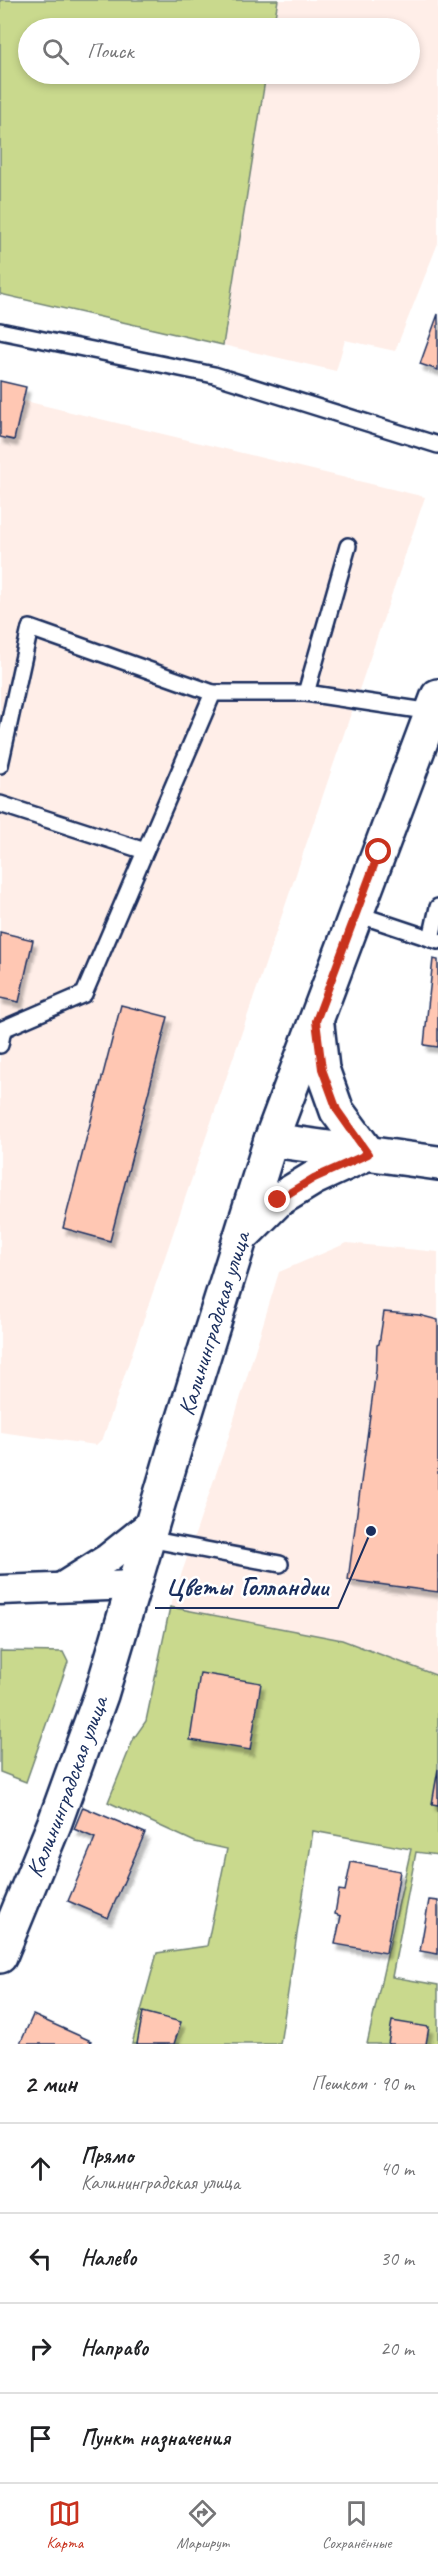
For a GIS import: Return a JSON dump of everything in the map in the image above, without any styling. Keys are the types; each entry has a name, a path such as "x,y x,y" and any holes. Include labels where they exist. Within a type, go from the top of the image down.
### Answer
{"street":[{"name":"Калининградская улица","path":"0,1956 59,1811 101,1695 272,1140 435,704"},
{"path":"316,1021 322,1069 337,1110 368,1154"},
{"path":"272,1140 438,1163"},
{"path":"241,1237 278,1200 314,1178 368,1154"},
{"path":"61,1588 150,1531"},
{"path":"0,1590 135,1585"}],"lane":[{"path":"0,331 214,375 438,445"},
{"path":"306,693 348,546"},
{"path":"0,765 30,628 213,693 306,693 435,704"},
{"path":"0,1045 2,1028 84,994 213,693"},
{"path":"0,804 145,851"},
{"path":"357,914 434,940 438,907"},
{"path":"150,1531 280,1564"}],"shaded area":[{"path":"278,0 438,0 438,243 395,351 345,340 336,371 223,345 264,84 420,84 420,18 275,18"},
{"path":"0,395 425,497 103,1438 96,1445 0,1432"},
{"path":"347,1243 438,1252 438,1676 342,1640 170,1607 227,1442 279,1272"}],"green space":[{"path":"0,0 278,0 275,18 18,18 18,84 264,84 223,345 0,294"},
{"path":"170,1607 342,1640 438,1676 438,1855 416,1852 392,1977 438,1985 438,2044 367,2044 411,1849 313,1831 280,2044 132,2044 157,1953 207,1946 227,1849 195,1842 108,1802 134,1738 146,1721"},
{"path":"0,1651 63,1652 68,1662 26,1782 0,1772"}],"building":[{"path":"438,314 438,370 420,364"},
{"path":"0,381 26,387 14,440 0,437"},
{"path":"0,932 33,940 19,1002 0,998"},
{"path":"433,959 438,960 438,1047 424,1045"},
{"path":"121,1005 168,1017 110,1241 63,1228"},
{"path":"384,1312 419,1315 438,1320 438,1592 348,1580 376,1370 377,1345"},
{"path":"200,1673 261,1683 250,1750 190,1740"},
{"path":"438,1769 438,1805 432,1804"},
{"path":"83,1807 145,1833 108,1918 68,1901 95,1838 74,1829"},
{"path":"351,1862 400,1871 386,1953 335,1944 341,1916 335,1914 339,1890 345,1891"},
{"path":"429,1900 438,1901 438,1954 420,1951"},
{"path":"143,2012 181,2022 174,2044 137,2044"},
{"path":"33,2015 91,2041 90,2044 20,2044"},
{"path":"392,2021 429,2027 426,2044 388,2044"}],"place":[{"name":"Цветы Голландии","path":"371,1531"}],"route":[{"path":"278,1200 314,1178 368,1154 337,1110 322,1069 316,1021 379,852"}]}
